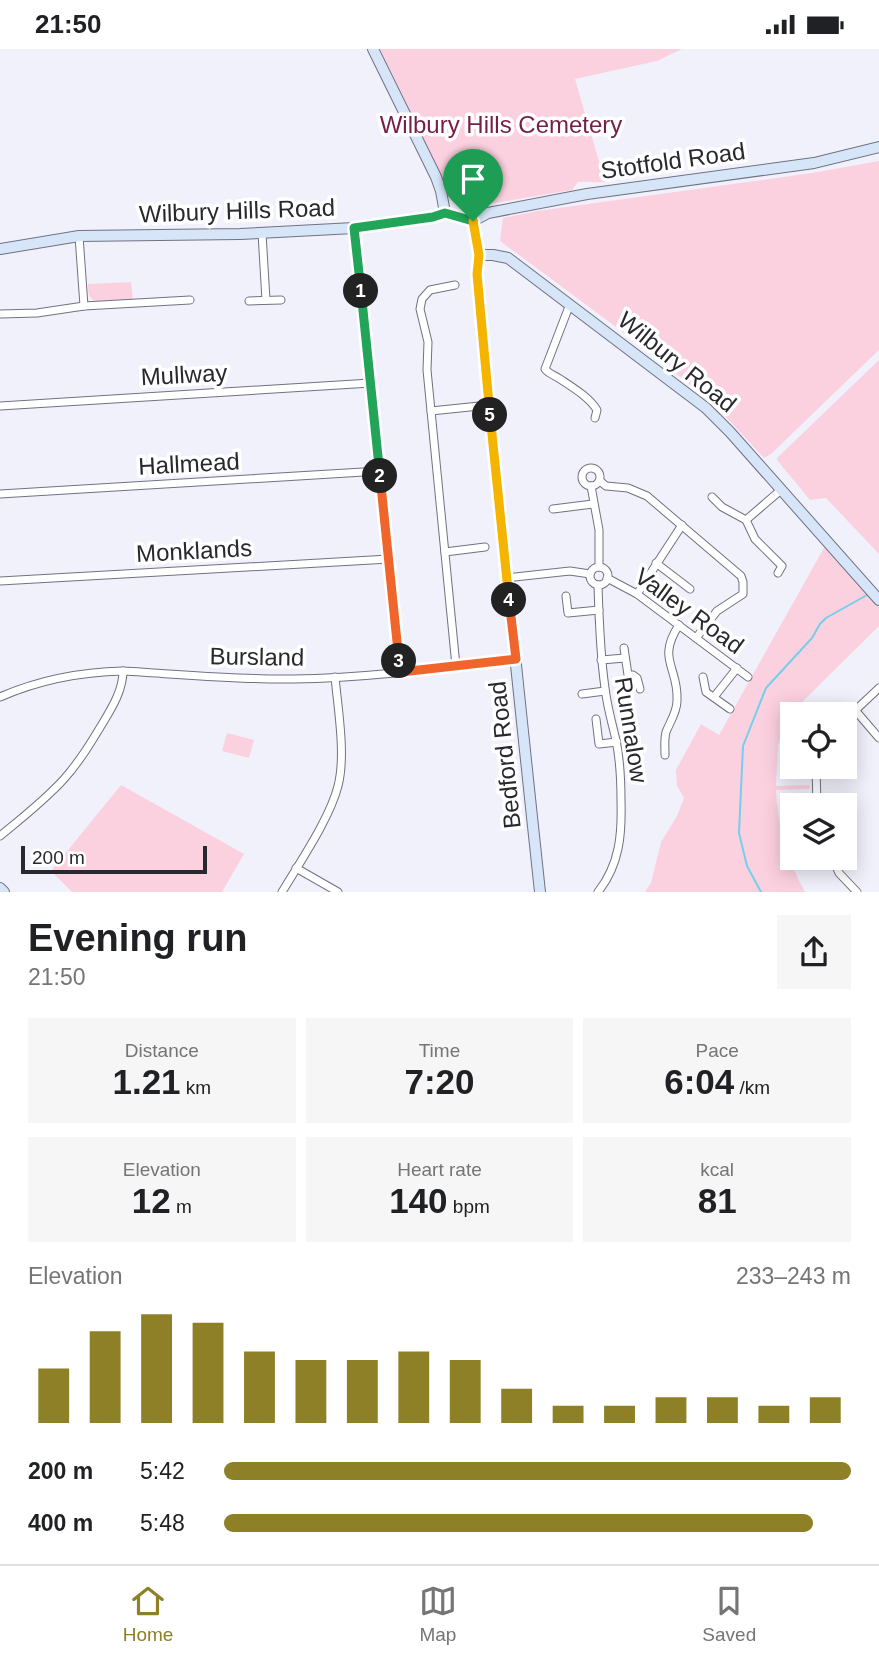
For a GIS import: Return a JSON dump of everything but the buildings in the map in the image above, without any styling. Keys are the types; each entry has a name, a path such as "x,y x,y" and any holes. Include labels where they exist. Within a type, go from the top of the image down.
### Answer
{"street":[{"path":"373,49 436,177 445,213"},
{"name":"Stotfold Road","path":"473,221 488,213 587,194 814,163 879,147"},
{"name":"Wilbury Hills Road","path":"0,250 79,236 262,233 354,228 445,213 473,221"},
{"name":"Bedford Road","path":"473,221 479,255 477,274 489,405 540,892"},
{"path":"354,228 401,672"},
{"path":"262,233 266,300"},
{"path":"79,236 84,306"},
{"name":"Wilbury Road","path":"479,255 508,258 706,408 878,598"},
{"name":"Bedford Road","path":"455,285 430,290 424,295 421,304 428,342 427,370 456,666"},
{"path":"0,314 190,300"},
{"path":"249,300 281,300"},
{"path":"569,304 545,369 593,404 597,410 595,418"},
{"name":"Mullway","path":"0,406 371,383"},
{"path":"431,411 489,405"},
{"path":"592,467 598,471 600,481 591,486 585,484 582,474 592,467"},
{"name":"Hallmead","path":"0,494 380,471"},
{"path":"600,481 606,486 640,492 653,500 741,576 743,594 717,611 696,638"},
{"path":"591,486 599,530 599,567"},
{"path":"746,520 782,489"},
{"path":"712,497 722,507 746,520 755,538 782,566 778,573"},
{"path":"553,509 593,504"},
{"path":"637,594 682,525"},
{"path":"445,552 485,547"},
{"name":"Monklands","path":"0,581 389,559"},
{"path":"656,563 690,589"},
{"path":"599,567 606,571 607,578 604,583 598,585 592,581 590,574 593,569 599,567"},
{"path":"506,577 570,571 590,574"},
{"name":"Valley Road","path":"607,578 637,594 748,677"},
{"name":"Runnalow","path":"598,585 601,660 621,773 621,833 614,867 598,892"},
{"path":"566,596 568,613 599,610"},
{"path":"665,755 666,735 677,698 668,652 672,635 679,625"},
{"path":"624,648 628,675 637,678 640,688"},
{"path":"601,660 625,658"},
{"name":"Bursland","path":"0,697 37,683 83,673 123,671 292,679 401,672 516,659"},
{"path":"714,697 737,668"},
{"path":"0,836 48,795 88,749 116,698 123,671"},
{"path":"282,892 322,824 338,786 341,752 335,677"},
{"path":"703,677 706,692 730,709"},
{"path":"857,708 879,688"},
{"path":"582,694 605,691"},
{"path":"857,712 879,738"},
{"path":"596,719 599,744 617,742"},
{"path":"296,867 338,892"},
{"path":"838,870 857,892"},
{"path":"0,888 4,892"}],"green space":[{"name":"Wilbury Hills Cemetery","path":"380,49 682,49 657,61 575,79 605,182 578,182 572,190 466,208 457,206 452,198"},
{"path":"879,161 879,350 764,458 713,403 500,241 503,218"},
{"path":"131,282 133,299 95,301 89,294 88,284"},
{"path":"879,360 879,554 826,498 810,500 777,458"},
{"path":"825,546 879,605 879,626 802,702 780,702 776,786 810,785 809,789 776,790 780,821 780,870 794,870 805,892 645,892 651,883 661,842 677,816 684,798 677,786 676,770 701,724 719,735"},
{"path":"227,733 254,740 249,758 222,751"},
{"path":"121,785 244,854 222,892 72,892 51,871"}],"waterway":[{"path":"761,892 747,866 739,833 743,746 766,688 812,638 826,618 867,595"}],"route":[{"path":"445,213 473,221 479,255 477,274 481,324 504,564 516,659 401,672 354,228 445,213"}]}
